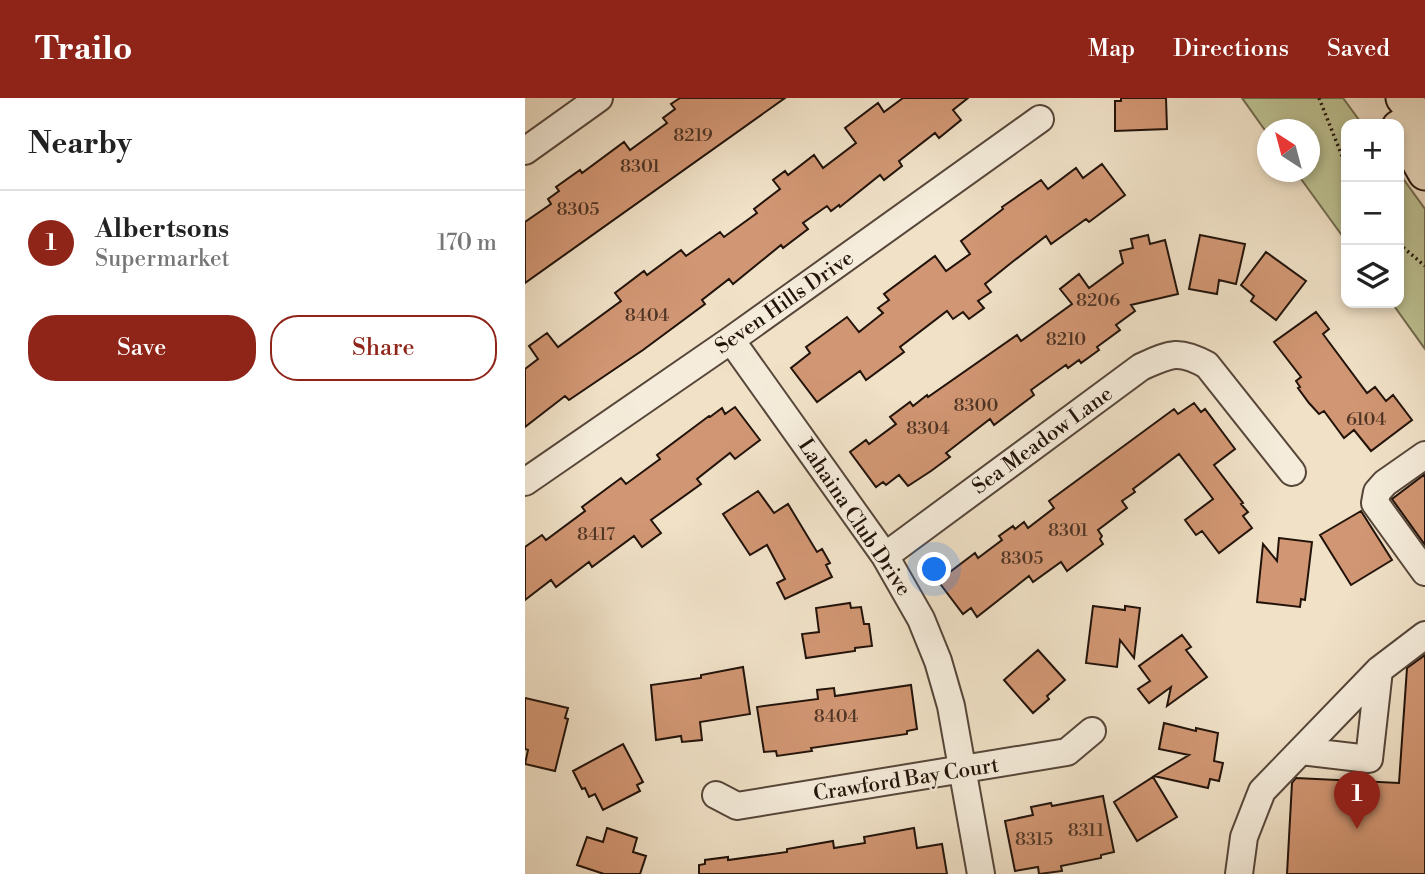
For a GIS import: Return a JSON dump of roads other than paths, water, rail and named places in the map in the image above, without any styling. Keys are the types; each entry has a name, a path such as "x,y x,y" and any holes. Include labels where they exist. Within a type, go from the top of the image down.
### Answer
{"main road":[{"path":"1382,98 1394,119"},
{"path":"1403,98 1425,125"},
{"path":"1404,136 1425,173"}],"street":[{"path":"525,151 599,98"},
{"name":"Seven Hills Drive","path":"525,482 731,340 1040,119"},
{"name":"Lahaina Club Drive","path":"731,340 885,556 921,619 938,661 951,706 981,874"},
{"name":"Sea Meadow Lane","path":"885,556 1141,367 1171,354 1190,356 1207,365 1292,472"},
{"path":"1425,455 1385,483 1377,492 1375,503 1425,572"},
{"path":"1239,874 1244,837 1262,791 1379,670 1425,635"},
{"path":"1301,751 1369,759 1379,670"},
{"name":"Crawford Bay Court","path":"716,795 737,806 963,770 1067,752 1092,732"}],"place":[{"name":"Albertsons","path":"1357,829"}]}
